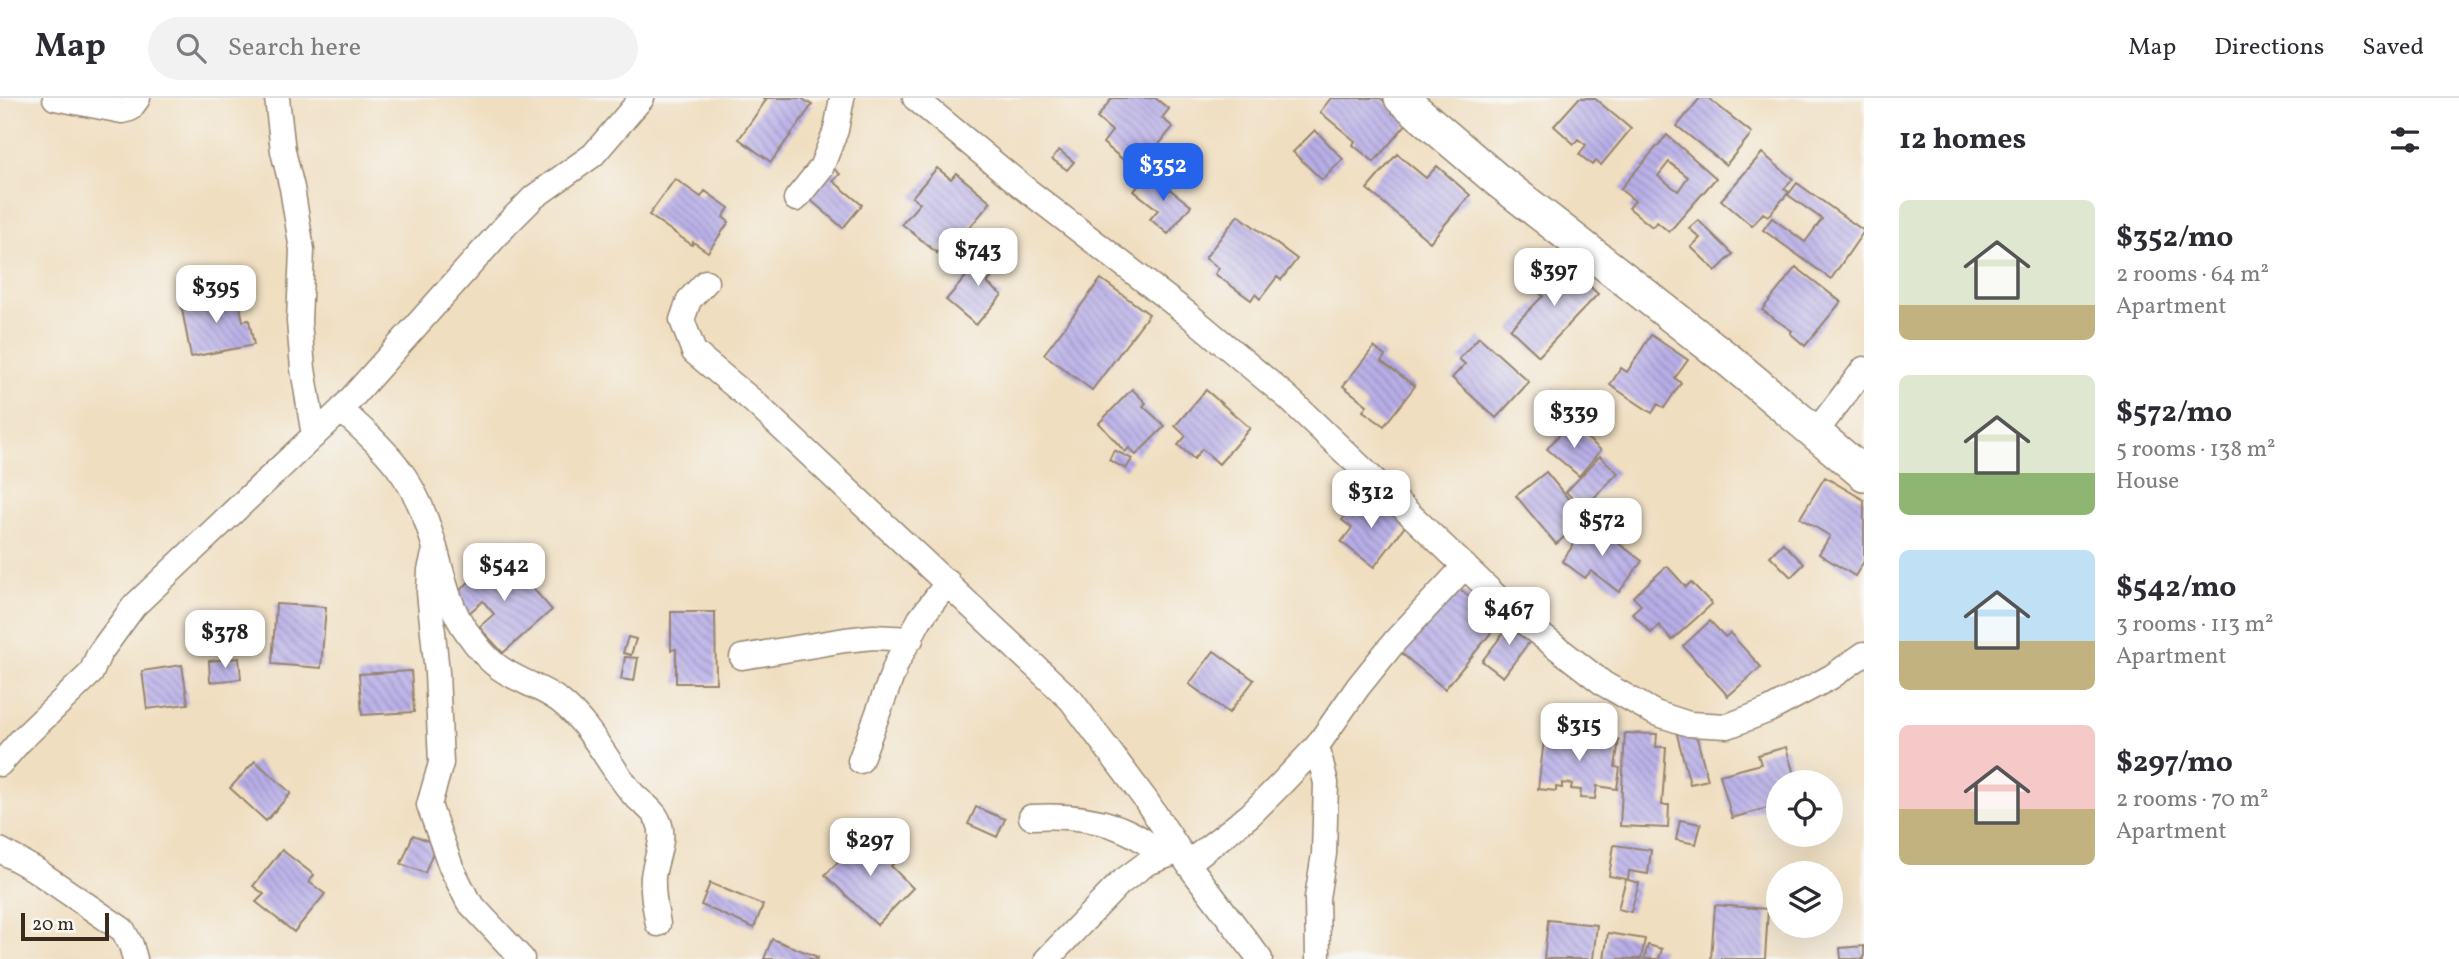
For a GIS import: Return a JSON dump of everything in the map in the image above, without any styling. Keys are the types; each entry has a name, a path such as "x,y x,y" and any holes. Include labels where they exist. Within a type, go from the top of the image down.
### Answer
{"street":[{"path":"55,98 122,111 130,109 138,98"},
{"path":"277,98 283,151 302,250 299,321 303,369 314,436"},
{"path":"0,764 20,741 91,673 99,654 134,606 341,410 506,225 534,197 593,155 642,98"},
{"path":"796,199 821,168 836,130 842,98"},
{"path":"915,98 1023,187 1189,315 1287,397 1520,619 1604,684 1656,713 1689,724 1728,726 1769,710 1831,677 1864,654"},
{"path":"1401,98 1496,179 1731,362 1864,474"},
{"path":"706,282 689,300 682,320 694,352 754,402 1071,700 1145,799 1177,857 1260,959"},
{"path":"1815,433 1864,369"},
{"path":"341,410 379,444 404,473 419,503 452,603 465,629 491,662 560,701 583,726 634,795 656,815 662,827 662,840 653,877 653,900 658,924"},
{"path":"436,550 430,570 429,592 437,673 440,763 429,805 451,867 468,901 522,959"},
{"path":"1046,959 1120,883 1147,863 1177,857 1251,815 1317,746 1358,687 1395,641 1465,566"},
{"path":"860,761 897,662 919,619 948,582"},
{"path":"742,657 873,637 911,639"},
{"path":"1317,746 1326,783 1324,854 1317,898 1318,959"},
{"path":"1031,817 1069,817 1122,828 1177,857"},
{"path":"0,850 34,869 123,930 136,954"}],"building":[{"path":"763,98 801,98 812,105 771,162 739,139 766,100"},
{"path":"1112,98 1155,98 1169,109 1162,118 1173,127 1148,158 1136,149 1126,162 1103,143 1112,131 1097,118"},
{"path":"1331,98 1380,98 1409,121 1374,162 1353,145 1355,141 1320,112"},
{"path":"1579,98 1594,98 1631,129 1601,165 1596,161 1592,165 1579,154 1586,145 1578,139 1574,144 1554,126"},
{"path":"1700,98 1708,98 1752,133 1726,165 1677,126"},
{"path":"1315,130 1343,159 1322,180 1293,152"},
{"path":"1667,135 1716,178 1669,232 1657,222 1652,227 1629,208 1635,201 1620,189","holes":["1669,162 1688,177 1678,191 1658,176"]},
{"path":"1059,150 1074,162 1067,170 1052,159"},
{"path":"1762,153 1793,179 1784,189 1789,192 1768,216 1763,213 1752,226 1721,200"},
{"path":"1397,154 1426,178 1437,166 1470,195 1430,242 1367,189"},
{"path":"826,162 840,174 833,181 862,205 843,228 800,191"},
{"path":"937,168 951,179 956,173 991,202 961,238 954,232 937,253 902,224 920,203 912,197"},
{"path":"1149,173 1191,206 1168,234 1150,219 1158,210 1134,191"},
{"path":"675,179 701,197 705,191 729,208 723,217 729,222 708,252 693,242 692,245 649,215"},
{"path":"1797,183 1864,231 1831,279 1763,230 1772,218 1805,242 1822,219 1788,195"},
{"path":"1238,215 1297,259 1281,280 1277,277 1260,299 1255,294 1251,300 1215,274 1219,268 1205,258"},
{"path":"1698,220 1733,254 1716,271 1691,247 1700,238 1689,228"},
{"path":"991,247 1007,260 987,283 1002,295 976,325 946,300"},
{"path":"1561,259 1598,294 1539,356 1510,329 1543,296 1534,288"},
{"path":"1796,267 1841,302 1805,346 1790,333 1792,331 1762,310"},
{"path":"1101,279 1149,314 1092,390 1044,354"},
{"path":"237,293 243,321 249,320 254,345 191,357 181,304"},
{"path":"1651,335 1688,360 1675,378 1681,383 1664,408 1658,404 1652,413 1610,385 1621,368 1627,372"},
{"path":"1479,337 1529,382 1496,418 1452,378 1465,364 1459,359"},
{"path":"1374,347 1385,356 1381,361 1415,386 1384,426 1363,411 1367,405 1343,386"},
{"path":"1132,389 1146,403 1143,406 1165,426 1136,455 1129,448 1125,452 1099,423"},
{"path":"1206,390 1250,428 1219,464 1202,449 1194,459 1178,445 1186,436 1175,426"},
{"path":"1569,423 1601,450 1579,476 1547,449"},
{"path":"1114,450 1132,459 1126,469 1109,460"},
{"path":"1600,456 1618,473 1583,509 1566,492"},
{"path":"1546,472 1585,519 1556,544 1516,496"},
{"path":"1825,477 1864,500 1864,561 1855,576 1819,554 1830,536 1800,518"},
{"path":"1363,493 1406,525 1374,567 1341,542 1352,528 1342,520"},
{"path":"1590,522 1642,561 1619,592 1591,571 1585,578 1562,561"},
{"path":"1783,543 1804,564 1791,577 1770,556"},
{"path":"502,553 552,610 503,653 479,627 494,614 483,601 468,614 453,597 471,580 476,585 482,579 477,575"},
{"path":"1667,566 1686,587 1691,582 1712,604 1672,640 1659,625 1651,633 1632,613 1641,605 1633,597"},
{"path":"1450,581 1500,622 1445,689 1395,648"},
{"path":"276,604 326,607 321,668 272,664"},
{"path":"671,612 715,612 716,683 676,683 676,649 671,650"},
{"path":"1516,617 1536,633 1503,677 1482,661"},
{"path":"1710,621 1725,637 1730,633 1761,667 1728,696 1683,646"},
{"path":"628,637 636,639 631,655 623,653"},
{"path":"1214,651 1254,680 1229,713 1189,684"},
{"path":"625,657 638,658 634,681 621,679"},
{"path":"239,658 241,679 210,682 209,661"},
{"path":"182,665 188,704 147,709 142,671"},
{"path":"411,671 414,712 362,715 359,674"},
{"path":"1694,727 1708,780 1690,784 1676,731"},
{"path":"1578,731 1607,734 1606,739 1619,740 1615,767 1620,768 1617,789 1597,786 1595,799 1580,798 1581,790 1571,789 1572,784 1562,783 1562,788 1556,787 1556,791 1538,789 1545,732 1578,735"},
{"path":"1625,733 1657,734 1656,747 1666,747 1662,805 1669,805 1668,828 1620,826"},
{"path":"1786,747 1793,770 1766,770 1766,808 1732,818 1720,775 1761,764 1758,755"},
{"path":"255,761 291,793 266,821 230,788"},
{"path":"976,807 1005,819 997,837 968,824"},
{"path":"1680,820 1701,824 1696,844 1676,840"},
{"path":"868,831 897,860 891,866 913,888 877,925 825,875"},
{"path":"413,835 436,844 425,873 401,864"},
{"path":"1614,845 1651,850 1648,874 1629,871 1628,880 1639,883 1631,912 1618,909 1626,879 1609,876"},
{"path":"282,850 314,875 309,882 325,894 294,932 256,902 264,894 253,886"},
{"path":"710,883 763,905 754,928 701,905"},
{"path":"1715,905 1766,909 1765,959 1711,959"},
{"path":"1548,920 1597,925 1593,959 1544,959"},
{"path":"1608,933 1645,939 1641,959 1604,959"},
{"path":"772,939 818,957 764,959"},
{"path":"1648,945 1662,949 1659,959 1644,959"},
{"path":"1864,946 1864,959 1841,959 1840,948"}]}
